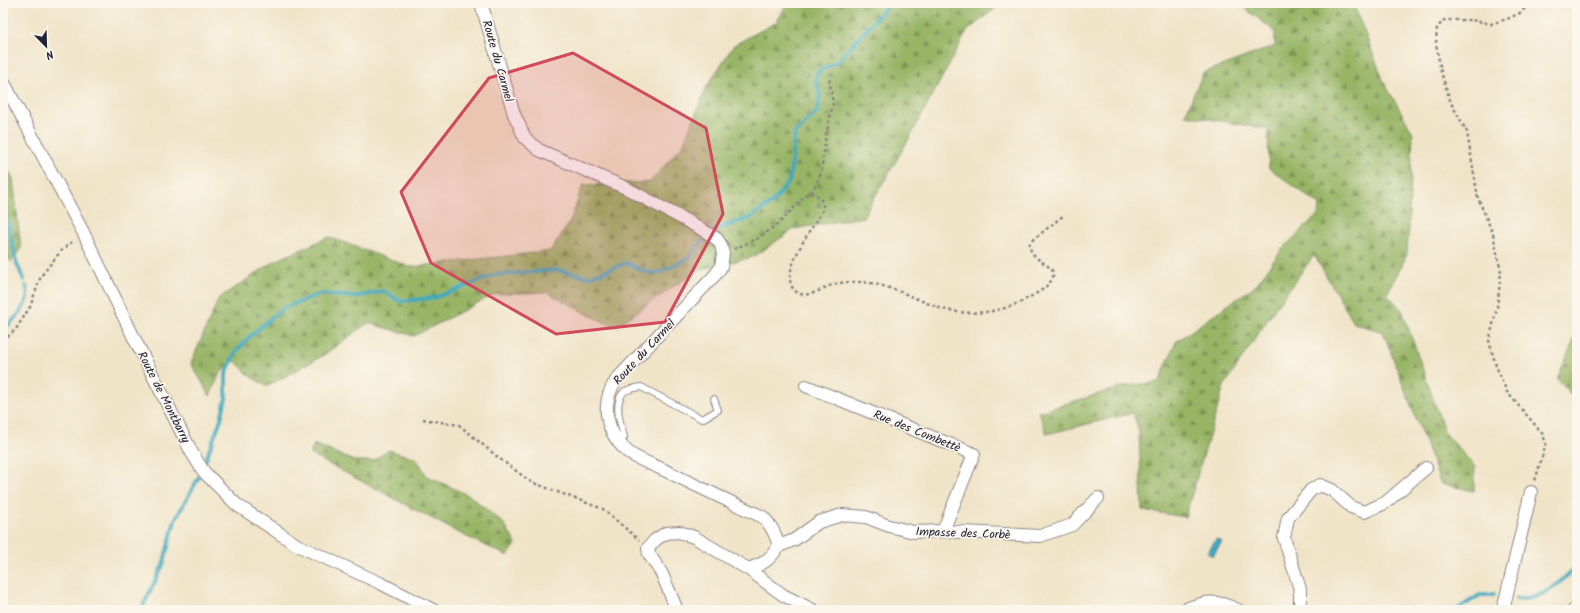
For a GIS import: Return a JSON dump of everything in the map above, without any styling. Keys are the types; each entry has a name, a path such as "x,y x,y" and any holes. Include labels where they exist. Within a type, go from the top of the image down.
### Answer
{"street":[{"name":"Route du Carmel","path":"481,3 514,114 521,131 530,143 554,158 626,188 698,227 717,239 721,245 721,266 716,274 617,379 611,388 606,404 608,422 612,434 629,453 764,518 771,524 779,546"},
{"name":"Route de Montbarry","path":"3,80 83,232 136,342 198,464 208,477 237,505 297,545 380,583 433,610"},
{"name":"Rue des Combettè","path":"806,386 974,454 943,531"},
{"path":"1300,610 1300,588 1284,538 1288,518 1311,490 1320,485 1332,490 1351,507 1364,512 1385,503 1426,468"},
{"path":"1503,610 1531,492"},
{"name":"Impasse des Corbè","path":"779,546 794,540 819,522 842,515 866,517 889,526 914,532 943,531 1040,536 1072,525 1098,498"},
{"path":"676,610 662,574 649,554 648,548 655,540 666,533 679,532 694,537 748,569 783,595 813,610"},
{"path":"748,569 761,565 779,546"},
{"path":"1183,610 1197,605 1214,602 1226,604 1238,610"}],"lane":[{"path":"620,444 624,437 618,412 620,399 626,391 641,387 702,419 718,410 714,399"}],"path":[{"path":"1528,3 1522,12 1507,19 1490,24 1472,20 1444,20 1437,28 1436,43 1441,72 1452,103 1467,132 1478,198 1493,234 1501,272 1497,308 1489,341 1490,347 1507,392 1542,433 1546,443 1531,492"},
{"path":"812,193 821,173 826,135 833,104 828,78"},
{"path":"722,254 758,238 778,224 807,194 812,193 821,198 824,205 794,256 790,273 791,284 794,290 799,294 809,295 832,285 845,282 864,283 883,287 942,308 965,312 1002,310 1020,303 1036,294 1049,283 1053,276 1053,271 1050,266 1036,258 1031,252 1029,248 1030,242 1063,216"},
{"path":"3,341 16,330 30,307 41,276 62,251 83,232"},
{"path":"423,419 444,424 459,425 500,459 531,482 603,509 648,548"}],"highlighted area":[{"path":"573,53 706,128 723,214 665,322 556,334 431,263 401,192 489,78"}],"green space":[{"path":"787,3 1002,3 967,31 910,137 863,217 794,229 753,257 696,271 615,327 587,314 547,292 495,294 414,336 368,323 322,356 268,386 252,378 235,361 220,373 210,396 191,363 219,298 275,261 329,237 410,267 550,251 570,222 583,185 650,182 683,145 707,86 734,45 777,22"},
{"path":"1234,3 1293,3 1296,12 1303,3 1353,3 1384,82 1413,133 1407,255 1387,294 1402,310 1445,433 1475,467 1474,491 1441,484 1383,332 1354,323 1314,255 1276,307 1224,386 1185,517 1142,510 1139,431 1133,413 1047,434 1039,412 1125,386 1159,382 1176,342 1256,285 1283,248 1319,214 1320,205 1269,168 1268,129 1185,115 1203,73 1275,46 1275,31 1239,4"},
{"path":"3,158 13,179 21,248 11,262 3,247"},
{"path":"1577,333 1577,396 1572,396 1557,379"},
{"path":"314,444 354,461 373,461 388,450 416,458 427,476 470,496 504,524 516,544 508,556 461,534 310,454"}],"water":[{"path":"1216,539 1222,542 1213,556 1207,553"}],"waterway":[{"path":"204,464 221,419 226,398 226,374 235,353 248,338 283,308 320,294 356,297 383,291 400,301 434,298 495,275 557,270 589,277 627,263 648,273 661,272 689,258 701,242 717,229 750,218 774,201 789,182 795,133 817,112 820,95 815,79 819,71 837,62 890,3"},
{"path":"3,204 17,264 24,280"},
{"path":"3,330 17,316 25,304 27,298 26,286"},
{"path":"141,610 163,565 175,520 199,477"},
{"path":"1516,599 1534,597 1550,590 1577,566"},
{"path":"1456,610 1480,595 1494,595"}]}
